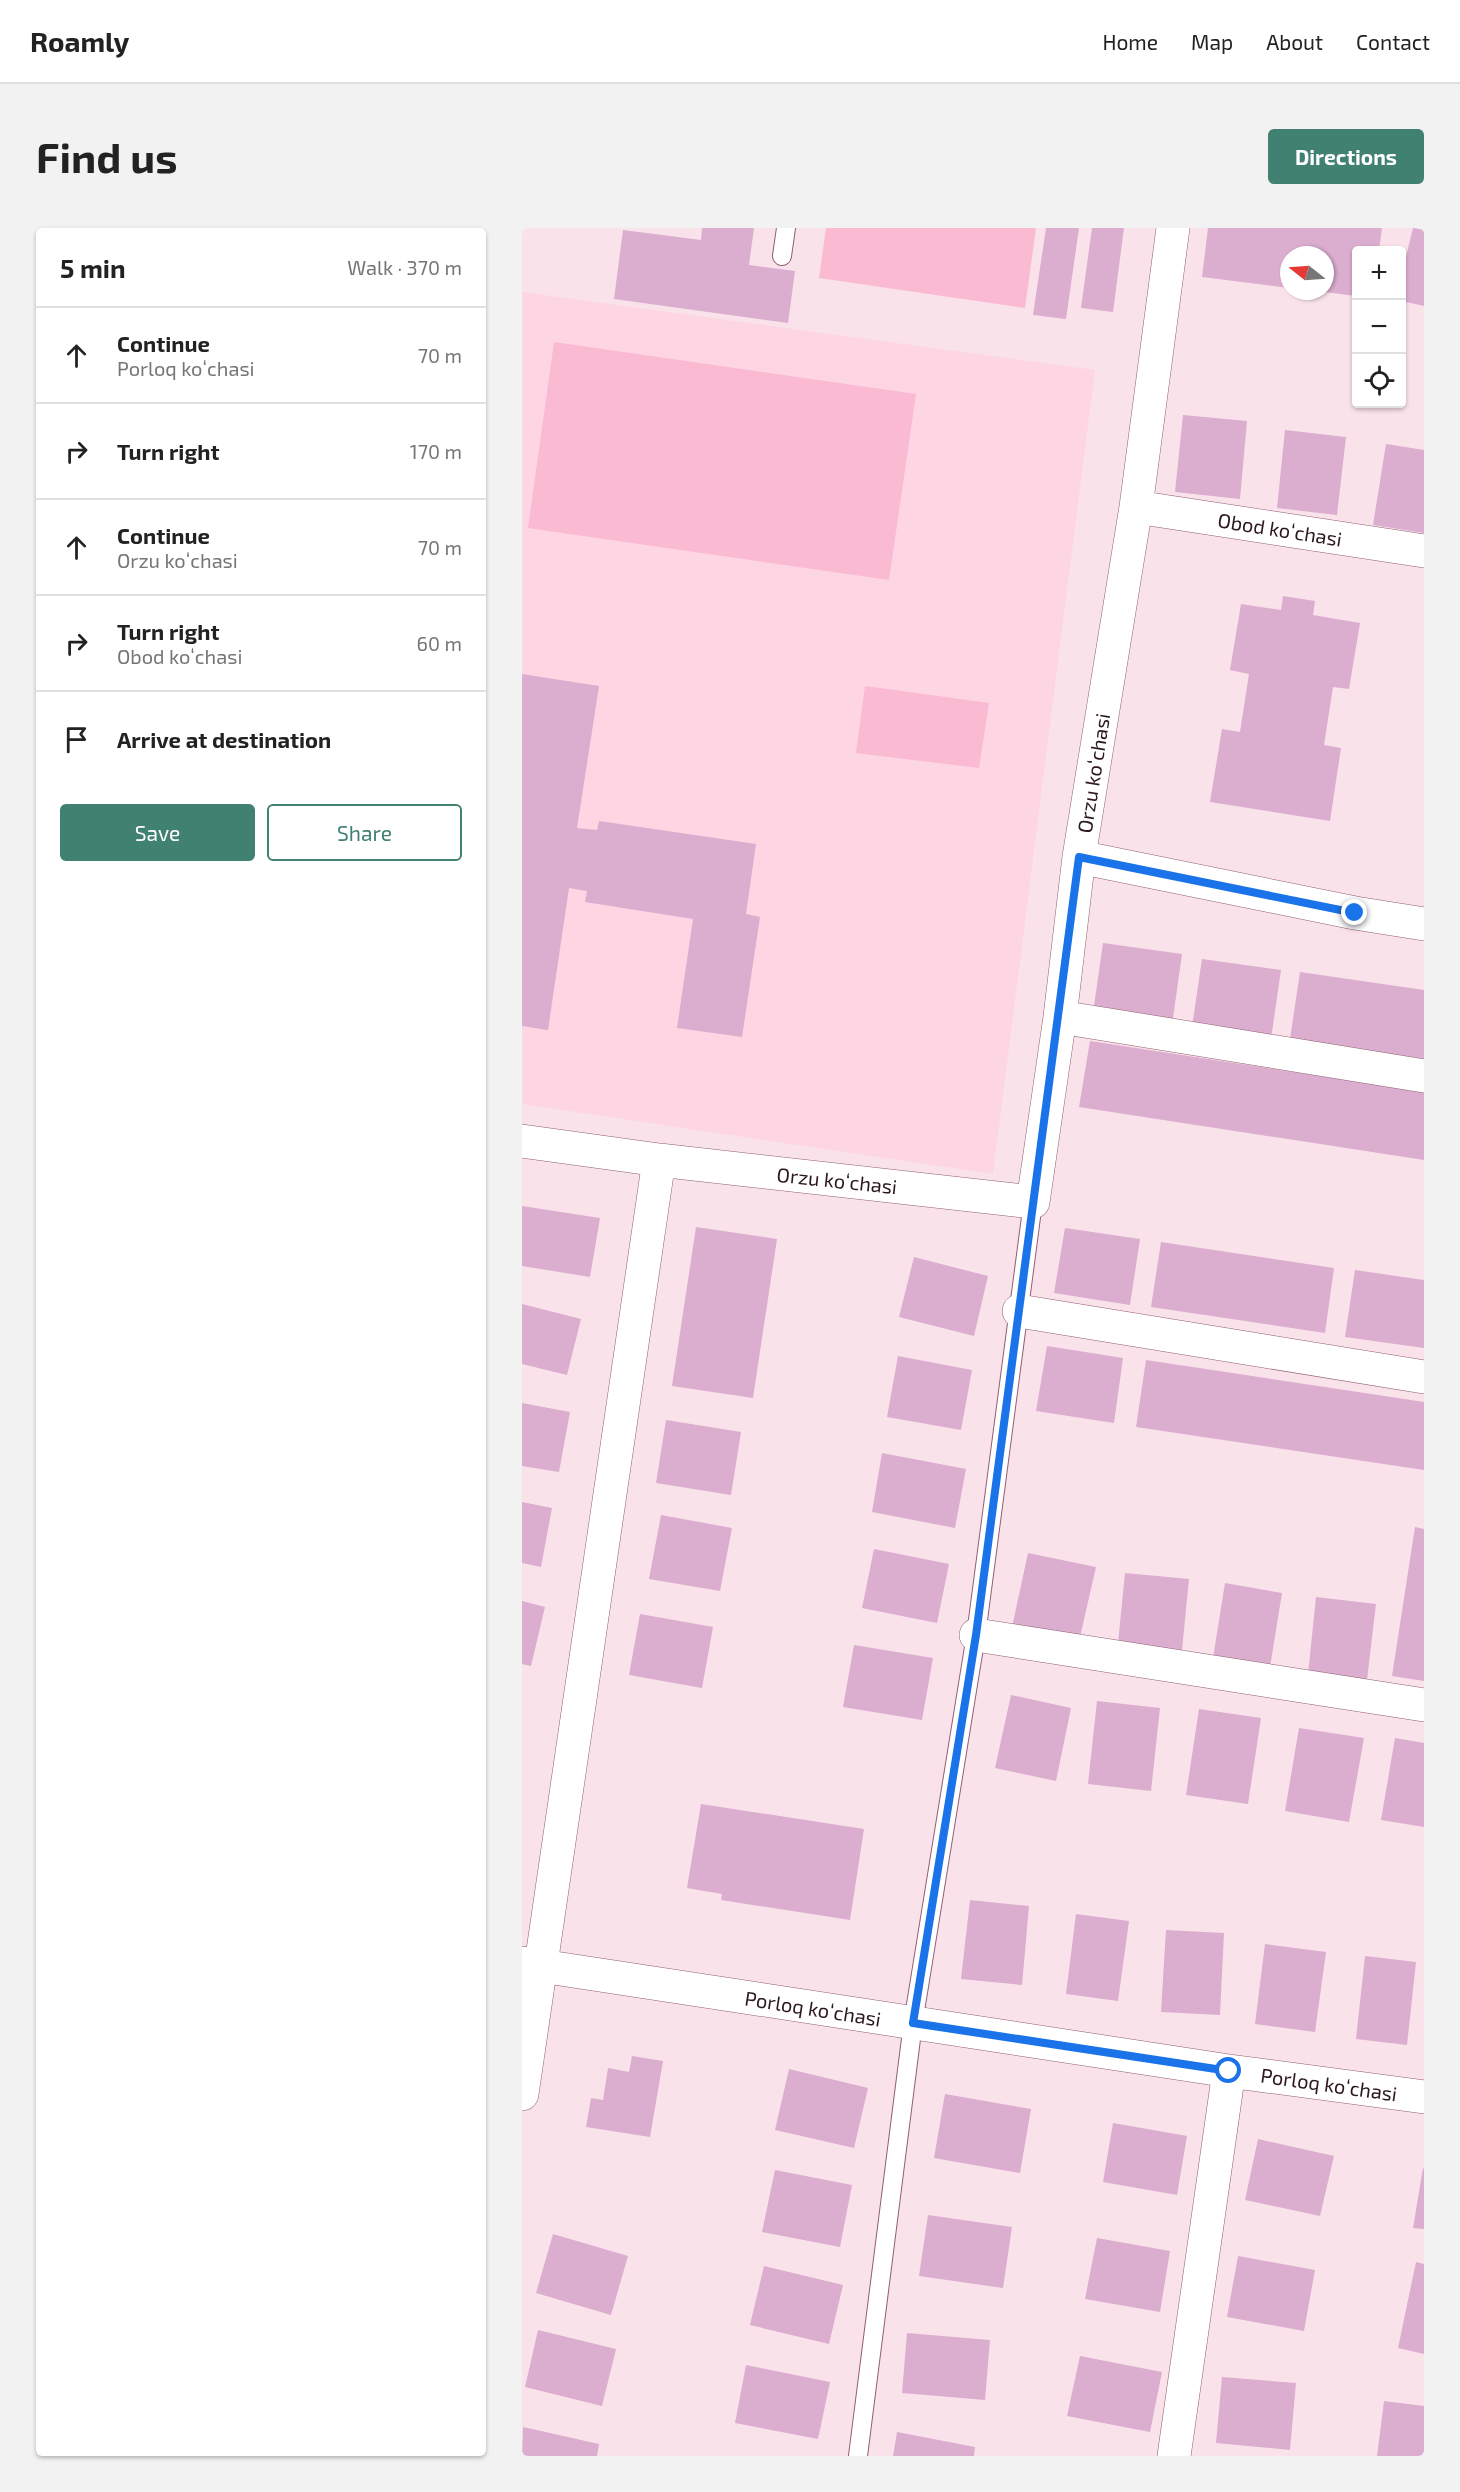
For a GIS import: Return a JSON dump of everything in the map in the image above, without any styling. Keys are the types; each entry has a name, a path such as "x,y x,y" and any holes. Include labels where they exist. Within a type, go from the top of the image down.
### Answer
{"street":[{"name":"Orzu koʻchasi","path":"522,1141 659,1160 1033,1202 1060,1017 1079,857 1136,507 1173,228"},
{"name":"Obod koʻchasi","path":"1136,507 1424,551"},
{"path":"1079,857 1355,913 1424,924"},
{"path":"1060,1017 1424,1076"},
{"path":"522,2094 531,1964 659,1160"},
{"path":"1019,1311 1424,1377"},
{"path":"976,1635 1424,1705"},
{"name":"Porloq koʻchasi","path":"531,1964 1229,2071 1424,2097"},
{"path":"1174,2456 1229,2071"}],"lane":[{"path":"782,256 786,228"},
{"path":"858,2456 913,2023 976,1635 1033,1202"}],"shaded area":[{"path":"826,228 1036,228 1025,308 819,278"},
{"path":"522,292 1095,370 993,1174 522,1104"},
{"path":"554,342 916,394 889,580 528,528"},
{"path":"865,686 989,703 979,768 856,753"}],"building":[{"path":"702,228 754,228 749,265 795,271 788,323 614,299 623,230 701,240"},
{"path":"1046,228 1079,228 1066,319 1033,315"},
{"path":"1092,228 1124,228 1113,312 1081,308"},
{"path":"1208,228 1382,228 1380,246 1352,246 1352,295 1334,293 1334,246 1280,246 1280,287 1202,277"},
{"path":"1413,228 1424,230 1424,306 1406,302 1406,257"},
{"path":"1183,415 1247,421 1240,499 1175,492"},
{"path":"1285,430 1346,437 1337,515 1277,508"},
{"path":"1386,444 1424,450 1424,533 1373,525"},
{"path":"1283,596 1315,601 1313,615 1360,623 1349,689 1333,687 1324,745 1341,748 1330,821 1210,802 1222,729 1240,732 1249,674 1230,670 1241,604 1281,610"},
{"path":"522,674 599,686 577,828 597,830 599,821 756,844 746,914 760,917 742,1037 677,1028 693,919 585,902 587,891 569,888 548,1030 522,1026"},
{"path":"1103,943 1182,954 1172,1025 1093,1013"},
{"path":"1202,959 1281,970 1271,1039 1192,1027"},
{"path":"1300,972 1424,990 1424,1059 1290,1039"},
{"path":"1090,1041 1424,1092 1424,1160 1079,1107"},
{"path":"522,1206 600,1218 590,1277 522,1266"},
{"path":"696,1227 777,1239 753,1398 672,1386"},
{"path":"1065,1228 1140,1239 1130,1305 1054,1293"},
{"path":"1161,1242 1334,1268 1325,1333 1151,1307"},
{"path":"914,1257 988,1276 974,1336 899,1317"},
{"path":"1355,1270 1424,1280 1424,1348 1345,1337"},
{"path":"522,1304 581,1319 567,1375 522,1364"},
{"path":"1047,1346 1123,1358 1114,1423 1036,1411"},
{"path":"898,1356 972,1370 961,1430 887,1417"},
{"path":"1146,1360 1424,1402 1424,1470 1136,1427"},
{"path":"522,1403 570,1412 559,1472 522,1466"},
{"path":"666,1420 741,1432 731,1495 656,1483"},
{"path":"882,1453 966,1469 955,1528 872,1512"},
{"path":"522,1502 552,1508 541,1567 522,1563"},
{"path":"661,1515 732,1528 720,1591 649,1579"},
{"path":"1415,1527 1424,1529 1424,1681 1392,1676"},
{"path":"874,1549 949,1564 937,1623 862,1608"},
{"path":"1028,1553 1096,1567 1078,1646 1011,1632"},
{"path":"1125,1573 1189,1579 1182,1650 1118,1643"},
{"path":"1225,1583 1282,1593 1270,1667 1213,1658"},
{"path":"1316,1597 1376,1604 1367,1680 1308,1674"},
{"path":"522,1601 545,1607 531,1666 522,1664"},
{"path":"640,1614 713,1627 702,1688 629,1675"},
{"path":"854,1645 933,1658 922,1720 843,1707"},
{"path":"1011,1695 1071,1708 1056,1781 995,1768"},
{"path":"1097,1701 1160,1708 1151,1791 1088,1784"},
{"path":"1199,1709 1261,1718 1248,1804 1186,1795"},
{"path":"1299,1728 1364,1738 1349,1822 1285,1811"},
{"path":"1395,1738 1424,1743 1424,1827 1381,1820"},
{"path":"701,1804 864,1829 850,1920 721,1900 722,1894 687,1888"},
{"path":"970,1900 1029,1906 1022,1985 961,1979"},
{"path":"1076,1914 1129,1921 1118,2001 1066,1994"},
{"path":"1166,1930 1224,1933 1220,2015 1161,2012"},
{"path":"1265,1944 1326,1952 1315,2032 1255,2024"},
{"path":"1365,1956 1416,1962 1407,2045 1356,2039"},
{"path":"632,2056 663,2061 650,2137 586,2127 591,2098 603,2100 608,2068 629,2072"},
{"path":"789,2069 868,2088 854,2148 775,2130"},
{"path":"945,2094 1031,2109 1020,2173 934,2158"},
{"path":"1113,2123 1187,2136 1177,2195 1103,2182"},
{"path":"1258,2139 1334,2156 1320,2216 1245,2200"},
{"path":"1424,2169 1424,2229 1413,2228"},
{"path":"775,2170 852,2185 840,2247 762,2232"},
{"path":"928,2215 1012,2227 1003,2288 919,2276"},
{"path":"553,2234 628,2256 611,2315 536,2293"},
{"path":"1097,2238 1170,2251 1160,2312 1085,2299"},
{"path":"1238,2256 1315,2270 1304,2331 1227,2317"},
{"path":"1416,2262 1424,2264 1424,2354 1398,2348"},
{"path":"764,2266 843,2285 829,2344 750,2325"},
{"path":"538,2330 616,2349 602,2406 525,2387"},
{"path":"907,2333 990,2340 985,2400 902,2393"},
{"path":"1080,2356 1162,2372 1150,2432 1067,2416"},
{"path":"746,2365 830,2382 818,2439 735,2423"},
{"path":"1222,2377 1296,2383 1290,2450 1216,2443"},
{"path":"1384,2401 1424,2406 1424,2456 1377,2456"},
{"path":"523,2427 599,2444 597,2456 522,2456"},
{"path":"897,2432 975,2447 974,2456 893,2456"}],"route":[{"path":"1229,2071 913,2023 976,1635 1033,1202 1060,1017 1079,857 1355,913"}]}
